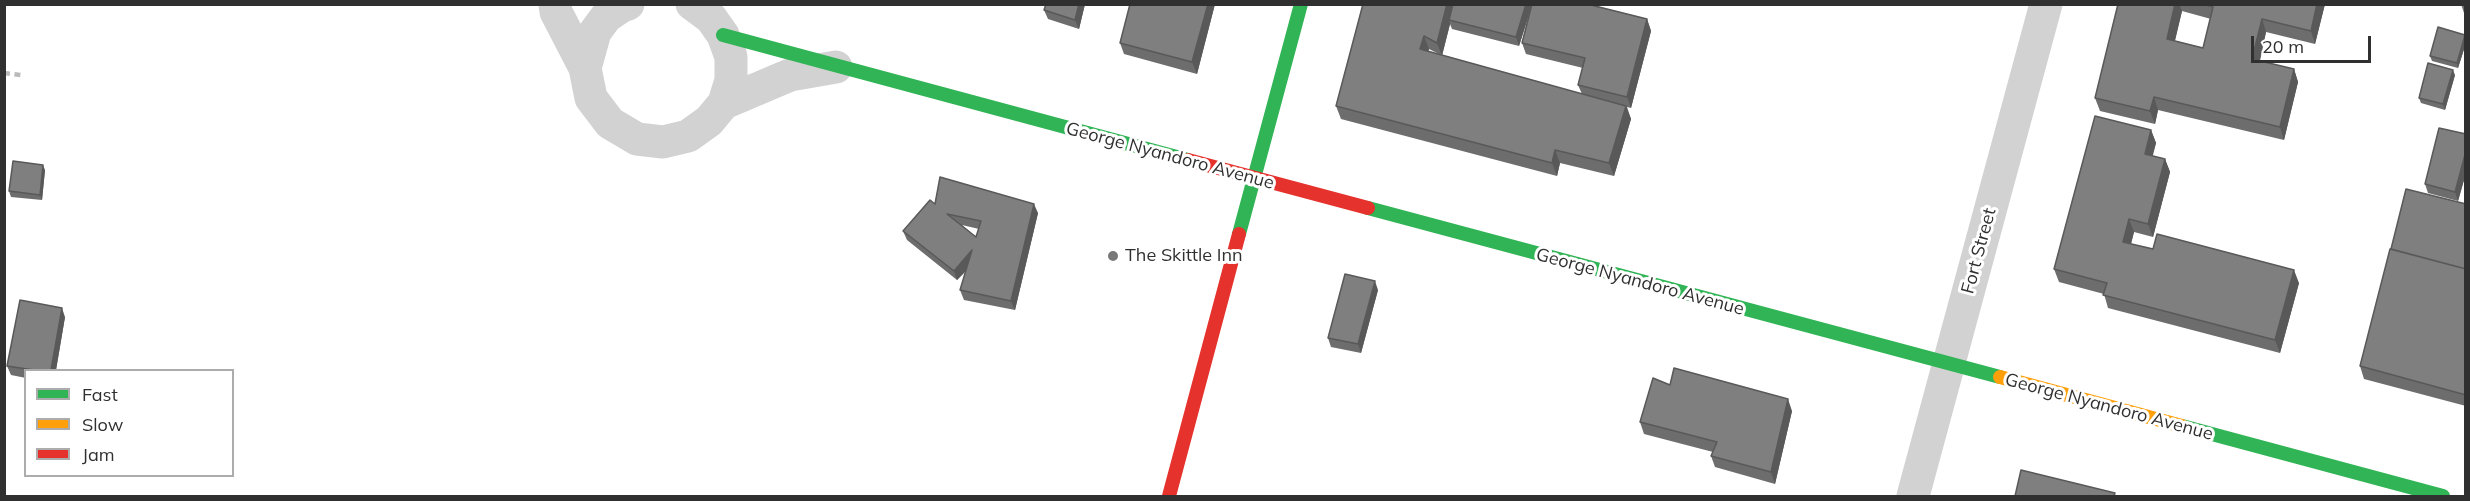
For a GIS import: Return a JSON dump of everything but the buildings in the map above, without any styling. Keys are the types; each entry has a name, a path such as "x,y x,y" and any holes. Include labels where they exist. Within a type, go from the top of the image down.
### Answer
{"street":[{"path":"555,4 556,12 585,68 591,98 610,123 637,139 663,142 688,136 710,122 724,103 731,80 731,57 723,35 711,18 692,4"},
{"path":"585,68 595,32 606,17 628,4"},
{"path":"1168,496 1301,4"},
{"name":"Fort Street","path":"1913,496 2046,4"},
{"name":"George Nyandoro Avenue","path":"723,35 2443,496"},
{"name":"George Nyandoro Avenue","path":"724,103 790,75 836,67"}],"railway":[{"path":"4,73 21,75"}],"traffic: fast":[{"path":"1239,234 1301,4"},
{"path":"723,35 1188,160"},
{"path":"1368,208 2000,377"},
{"path":"2182,426 2443,496"}],"traffic: slow":[{"path":"2000,377 2182,426"}],"traffic: jam":[{"path":"1188,160 1368,208"},
{"path":"1169,496 1239,234"}],"place":[{"name":"The Skittle Inn","path":"1113,256"}]}
